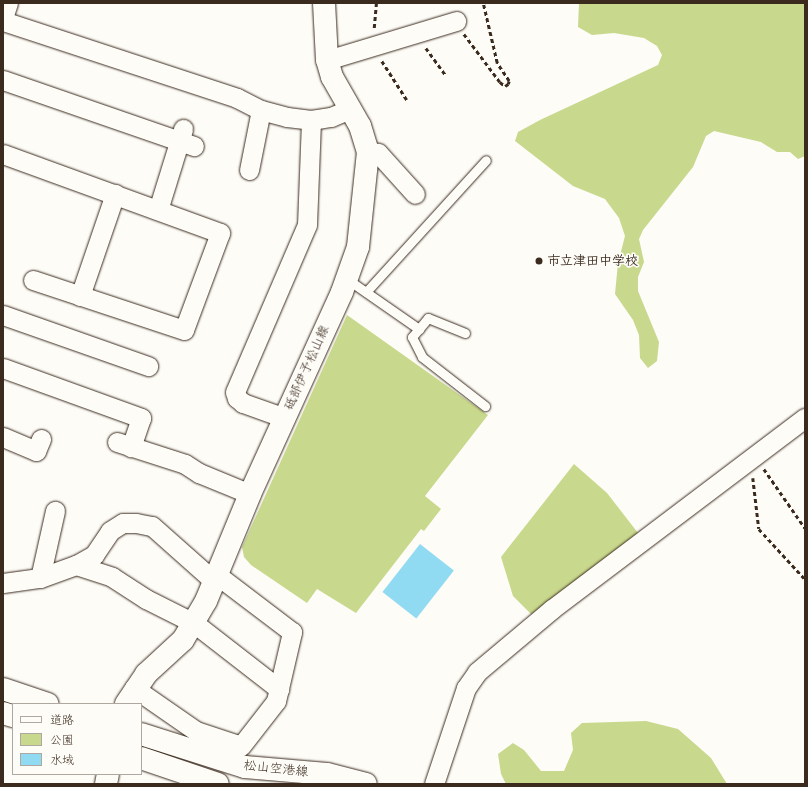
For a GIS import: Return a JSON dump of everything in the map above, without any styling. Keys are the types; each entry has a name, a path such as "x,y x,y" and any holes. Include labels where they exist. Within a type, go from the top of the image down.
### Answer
{"main road":[{"name":"砥部伊予松山線","path":"130,696 183,640 194,623 216,578 250,494 347,279 358,248 368,152 365,137 332,77 327,60 324,3"},
{"path":"3,689 45,703"},
{"name":"松山空港線","path":"142,734 245,767 327,774 366,784"},
{"path":"142,758 218,784"}],"street":[{"path":"3,18 8,3"},
{"path":"327,60 417,35 456,21"},
{"path":"3,22 237,98 261,110 287,117 311,120 331,117 350,109"},
{"path":"3,80 186,138 158,210"},
{"path":"249,170 261,110"},
{"path":"285,418 243,402 235,392 307,225 311,120"},
{"path":"368,152 378,153 415,194"},
{"path":"3,154 220,232 184,330 33,280"},
{"path":"80,296 115,194"},
{"path":"3,315 148,366"},
{"path":"3,368 141,418 124,445 185,464 199,473 250,494"},
{"path":"434,784 466,688 477,672 552,609 805,418"},
{"path":"3,437 36,451 41,439"},
{"path":"40,578 55,511"},
{"path":"3,582 40,578 76,565 94,555 110,531 123,522 136,523 152,526 216,578 292,632 276,701 241,746 196,731 130,696"},
{"path":"76,565 112,577 146,599 194,623 279,689"}],"lane":[{"path":"366,292 486,160"},
{"path":"347,279 419,329"},
{"path":"465,333 428,318 412,337 422,356 485,406"}],"path":[{"path":"456,21 476,53 500,82 505,86 508,84 508,81 497,63 483,3"},
{"path":"417,35 446,76"},
{"path":"753,457 805,528"},
{"path":"753,457 759,529 805,579"}],"green space":[{"path":"579,3 805,3 805,156 798,159 790,152 777,152 761,142 714,131 706,136 693,167 643,230 639,239 644,262 638,277 638,291 659,342 657,361 648,368 640,358 639,335 633,320 615,294 618,263 625,236 619,218 605,199 573,186 515,141 518,132 540,120 658,65 662,55 657,46 644,38 614,33 592,35 578,27"},
{"path":"347,315 488,415 425,496 441,509 424,531 421,529 356,613 317,589 307,603 251,565 244,557 242,547"},
{"path":"574,464 607,493 638,533 532,615 513,596 501,557"},
{"path":"646,721 678,729 711,758 727,784 506,784 501,774 498,754 513,743 524,750 541,771 564,771 573,750 571,733 582,723"}],"water":[{"path":"420,544 454,570 416,619 382,592"}],"place":[{"name":"市立津田中学校","path":"539,261"}]}
